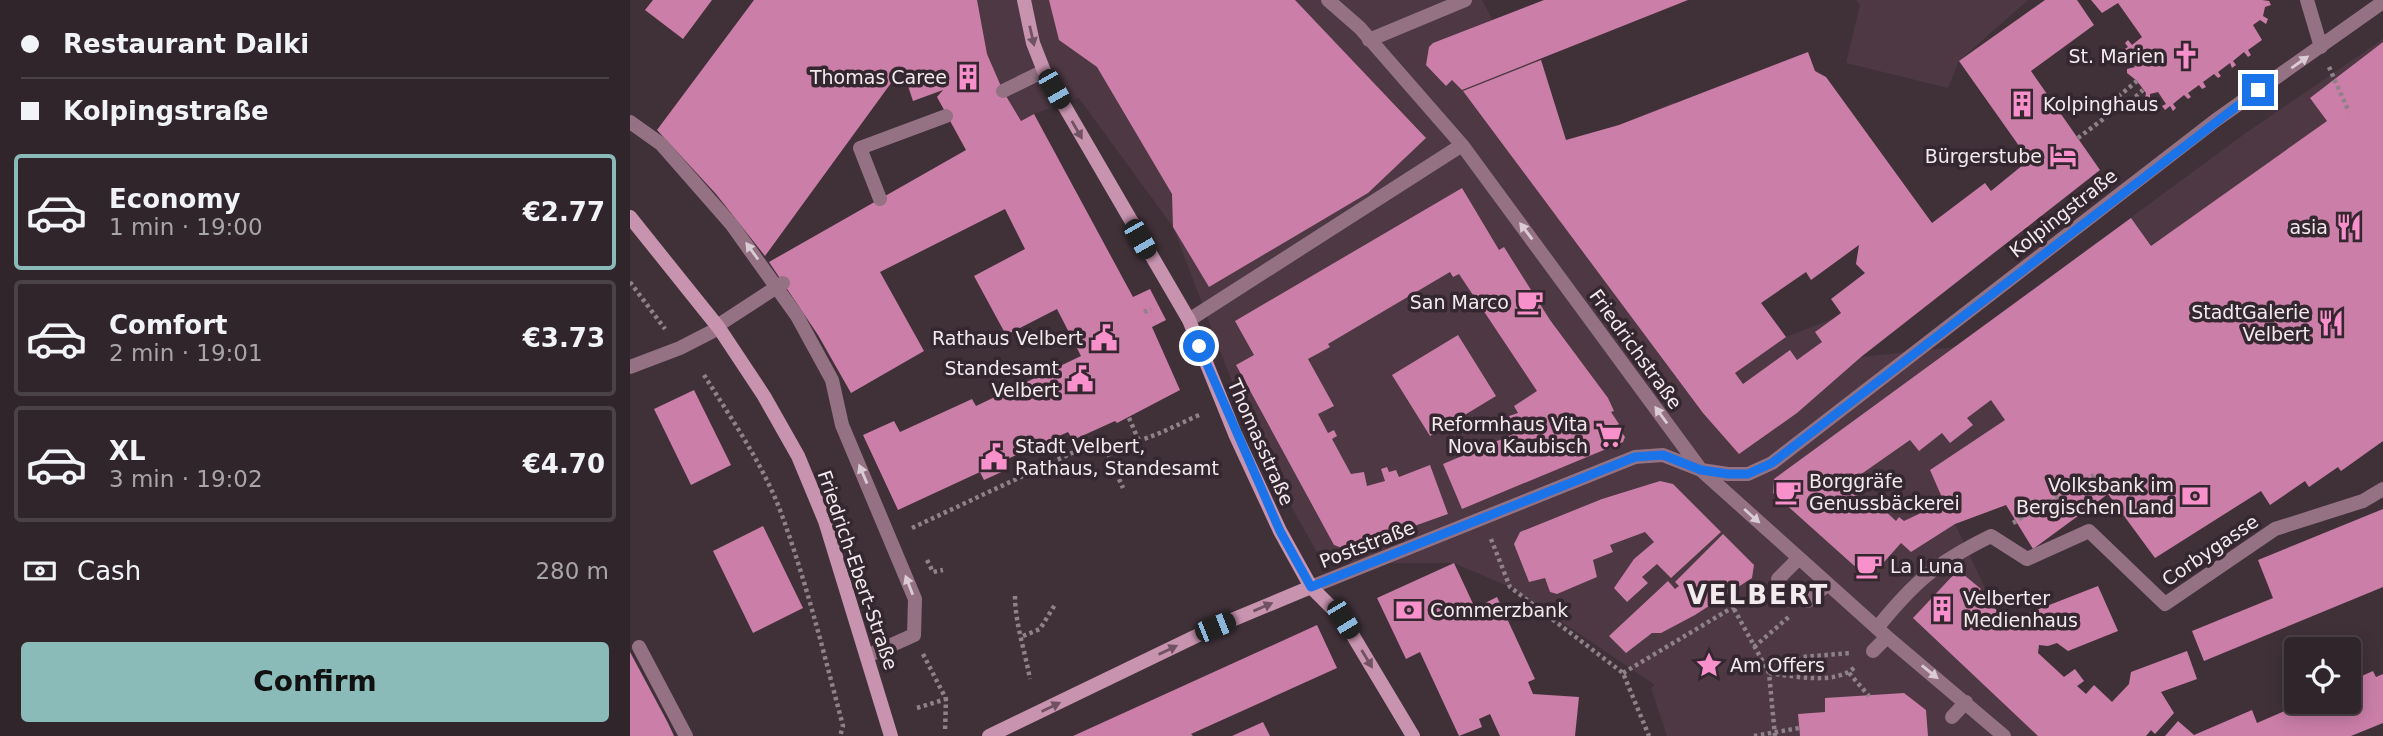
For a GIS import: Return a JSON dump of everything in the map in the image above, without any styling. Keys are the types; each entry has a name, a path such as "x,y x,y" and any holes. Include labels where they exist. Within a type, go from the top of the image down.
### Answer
{"street":[{"name":"Thomasstraße","path":"1024,0 1033,43 1044,71 1188,320 1235,434 1280,531 1311,587 1343,619 1413,736"},
{"name":"Friedrichstraße","path":"1328,0 1369,40 1462,145 1701,470 1882,633 2004,736"},
{"path":"1369,40 1465,0"},
{"path":"2307,0 2321,47"},
{"name":"Kolpingstraße","path":"1772,463 2216,120 2383,2"},
{"path":"1003,91 1044,71"},
{"path":"880,199 860,148 946,117"},
{"path":"630,122 661,144 781,284 832,380 842,425 915,599 914,635 867,656"},
{"path":"1188,320 1462,145"},
{"name":"Friedrich-Ebert-Straße","path":"630,217 718,327 764,396 799,456 825,521 891,736"},
{"path":"630,366 680,348 718,327 781,284"},
{"name":"Poststraße","path":"989,736 1215,627 1635,457 1663,455 1701,470 1748,474 1772,463"},
{"name":"Corbygasse","path":"1991,536 2027,559 2089,531 2165,604 2275,529 2363,500 2383,489"},
{"path":"1873,651 1909,589 1950,556 1991,536"},
{"path":"1778,579 1798,559"},
{"path":"1808,601 1828,584"},
{"path":"639,647 686,736"},
{"path":"1952,717 1966,702"}],"path":[{"path":"2334,79 2349,112"},
{"path":"2113,101 2137,81"},
{"path":"2078,138 2143,90"},
{"path":"630,282 667,332"},
{"path":"1144,312 1151,309"},
{"path":"704,375 737,428 779,508 834,690 843,726 840,736"},
{"path":"912,528 1091,444 1115,447 1139,441 1199,415"},
{"path":"1129,418 1139,441"},
{"path":"1105,446 1123,488"},
{"path":"1991,536 2094,475"},
{"path":"1482,519 1510,587 1623,673 1649,736"},
{"path":"1623,673 1734,609 1778,579"},
{"path":"1016,596 1015,615 1023,636 1030,679"},
{"path":"1755,647 1808,601"},
{"path":"1023,636 1040,629 1056,603"},
{"path":"1734,609 1769,673 1775,734"},
{"path":"914,635 946,699 946,732"},
{"path":"1769,673 1802,657 1855,653"},
{"path":"1769,673 1809,678 1849,673 1859,663"},
{"path":"1849,673 1869,695"},
{"path":"917,708 946,699"},
{"path":"1754,736 1800,728"}],"shaded area":[{"path":"919,0 1482,0 1493,21 1531,61 1541,60 1566,140 1619,125 1674,102 1756,215 1761,303 1786,337 1832,319 1861,357 1955,347 2243,135 2383,39 2383,441 2341,471 2337,467 2309,487 2304,481 2270,505 2261,491 2155,558 2083,462 2011,512 2006,505 1955,524 1985,588 1980,607 1987,601 2008,621 2098,586 2118,631 2068,651 2057,643 2039,645 2038,653 2064,677 2075,669 2084,681 2077,687 2086,694 2094,685 2112,701 2129,684 2131,672 2187,651 2197,679 2161,692 2174,713 2155,734 2151,731 2146,736 1667,736 1651,688 1655,685 1510,587 1454,563 1323,563 1254,439 1173,227 1079,98 1034,114 966,150 937,97 943,89"},
{"path":"1856,0 2028,0 1959,61 1948,88 1846,63 1860,5"}],"building":[{"path":"653,0 712,0 683,39 645,10"},
{"path":"754,0 977,0 987,54 1003,91 1021,121 1034,114 1133,297 1150,289 1166,320 1152,327 1180,390 1117,423 1115,421 1073,440 1068,432 1003,461 1008,469 984,480 980,472 898,510 863,435 894,421 900,432 972,399 976,406 1081,356 1057,309 1006,335 974,276 1025,249 1005,209 880,272 924,351 851,393 818,335 769,262 966,150 937,97 943,90 913,101 902,68 765,256 716,194 657,130"},
{"path":"1049,0 1295,0 1426,138 1368,193 1209,287 1173,227 1172,194 1097,67 1059,40"},
{"path":"1544,0 1688,0 1462,90 1452,80 1446,86 1426,65 1429,47 1433,43"},
{"path":"2045,0 2077,0 2094,25 2031,71 2100,170 1861,357 1797,413 1739,454 1703,413 1463,91 1541,60 1566,140 1619,125 1808,52 1815,71 1826,77 1932,223 1985,183 1991,191 2029,160 1959,61","holes":["1859,245 1856,264 1865,273 1831,299 1841,313 1815,332 1822,342 1797,360 1790,350 1743,384 1735,373 1786,337 1761,303 1806,272 1811,280"]},
{"name":"St. Marien","path":"2091,0 2262,0 2269,1 2271,5 2265,7 2263,16 2268,19 2266,24 2260,20 2253,25 2262,40 2248,50 2251,55 2248,57 2244,52 2233,61 2236,65 2232,68 2230,63 2218,72 2221,76 2218,78 2214,74 2203,82 2206,87 2202,89 2199,85 2188,93 2191,97 2188,99 2184,95 2173,104 2176,108 2173,111 2170,106 2165,110 2162,106 2166,104 2158,92 2150,94 2150,99 2145,98 2146,93 2127,73 2127,69 2135,67 2133,64 2136,62 2129,51 2126,53 2123,50 2128,47 2125,43 2128,40 2132,45 2142,37 2118,3 2102,13"},
{"name":"StadtGalerie Velbert","path":"2383,42 2383,441 2341,471 2338,467 2309,487 2305,481 2270,505 2261,491 2155,558 2108,494 2033,549 2006,505 1955,524 1911,552 1901,543 1869,579 1773,493 1774,479 2131,218 2151,246 2327,121 2310,98","holes":["1991,400 2005,420 1930,470 1944,502 1904,521 1899,517 1896,521 1881,507 1876,512 1849,487 1860,475 1910,440 1919,451 1942,433 1950,443 1973,425 1967,418"]},
{"path":"1462,188 1499,250 1504,247 1550,320 1608,398 1614,411 1611,412 1625,437 1623,442 1462,509 1443,464 1516,433 1509,416 1518,413 1514,406 1537,391 1459,274 1453,277 1450,272 1328,344 1330,347 1308,359 1334,406 1318,414 1328,433 1334,430 1337,436 1332,439 1351,474 1364,472 1367,486 1385,481 1381,469 1387,467 1389,472 1396,470 1399,477 1430,465 1448,514 1347,550 1334,545 1236,365 1254,355 1235,321"},
{"path":"1458,335 1496,396 1430,436 1392,375"},
{"path":"694,390 731,465 691,485 654,409"},
{"path":"1660,481 1673,484 1721,532 1671,578 1657,564 1642,577 1648,583 1627,602 1614,588 1634,559 1654,542 1645,532 1610,545 1613,552 1593,560 1597,577 1557,594 1550,592 1545,578 1529,582 1514,544 1520,532 1602,499"},
{"path":"2383,509 2383,587 2204,661 2192,631 2273,598 2258,560"},
{"path":"763,526 803,608 753,633 713,551"},
{"path":"1723,534 1754,565 1752,578 1695,615 1661,633 1652,633 1626,653 1609,636 1668,581 1675,589 1679,586 1675,582"},
{"path":"1454,563 1475,608 1497,597 1535,679 1528,682 1533,694 1579,697 1575,736 1500,736 1490,714 1479,719 1482,727 1459,736 1420,652 1406,659 1377,598"},
{"path":"1958,570 1981,589 1971,599 1979,607 1987,601 2008,621 2098,586 2118,631 2068,651 2057,643 2039,645 2038,653 2064,677 2075,669 2084,681 2077,686 2086,694 2094,685 2112,702 2129,684 2131,672 2187,651 2197,679 2161,692 2174,713 2155,734 2151,730 2146,736 2038,736 1913,618"},
{"path":"1317,625 1337,668 1191,734 1193,736 1073,736"},
{"path":"630,652 668,723 674,736 630,736"},
{"path":"2373,671 2376,677 2383,674 2383,723 2351,736 2165,736 2178,721 2194,735 2252,710 2257,723 2284,711 2284,714 2361,714 2361,676"},
{"path":"1904,693 1926,710 1928,736 1800,736 1798,714 1825,712 1825,698"},
{"path":"1263,722 1270,736 1232,736"}],"place":[{"name":"St. Marien","path":"2186,56"},
{"name":"Thomas Caree","path":"968,77"},
{"name":"Kolpinghaus","path":"2022,104"},
{"name":"Bürgerstube","path":"2063,156"},
{"name":"asia","path":"2349,227"},
{"name":"San Marco","path":"1530,302"},
{"name":"StadtGalerie Velbert","path":"2331,323"},
{"name":"Rathaus Velbert","path":"1104,338"},
{"name":"Standesamt Velbert","path":"1080,379"},
{"name":"Reformhaus Vita Nova Kaubisch","path":"1609,435"},
{"name":"Stadt Velbert, Rathaus, Standesamt","path":"994,457"},
{"name":"Borggräfe Genussbäckerei","path":"1788,492"},
{"name":"Volksbank im Bergischen Land","path":"2195,496"},
{"name":"La Luna","path":"1869,566"},
{"name":"Velberter Medienhaus","path":"1942,609"},
{"name":"Commerzbank","path":"1409,610"},
{"name":"Am Offers","path":"1709,665"}],"district":[{"name":"VELBERT","path":"1758,595"}],"route":[{"path":"1199,346 1219,398 1280,531 1311,587 1635,457 1663,455 1701,470 1728,474 1748,474 1772,463 2158,164 2258,90"}]}
